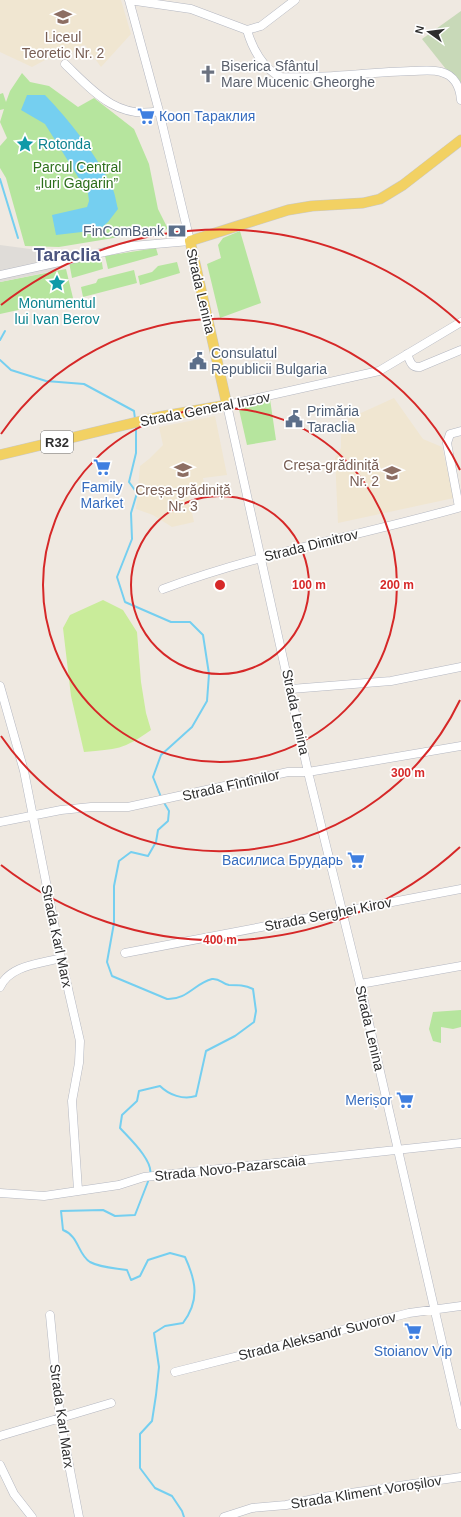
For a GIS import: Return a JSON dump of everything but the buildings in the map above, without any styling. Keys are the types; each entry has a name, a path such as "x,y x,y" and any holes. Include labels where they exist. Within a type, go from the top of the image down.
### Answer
{"main road":[{"path":"190,241 288,210 312,206 363,203 380,199 403,185 461,140"},
{"name":"Strada Lenina","path":"190,241 227,405"},
{"name":"Strada General Inzov","path":"0,455 158,417 227,405"}],"street":[{"path":"129,0 191,9 247,30 261,26 295,0"},
{"name":"Strada Lenina","path":"129,0 159,111 190,241"},
{"path":"247,30 254,51 275,74 281,77 326,76 377,72 441,72 456,81 461,100"},
{"path":"65,64 97,94 119,109 146,114 159,111"},
{"path":"0,275 132,246 190,241"},
{"name":"Strada General Inzov","path":"227,405 371,374 385,368 461,322"},
{"path":"407,354 415,368 461,350"},
{"name":"Strada Lenina","path":"227,405 291,689 308,772 360,984 433,1309 461,1425"},
{"path":"460,507 446,444 450,434 461,431"},
{"name":"Strada Dimitrov","path":"163,589 261,558 317,545 460,507"},
{"path":"291,689 391,681 461,667"},
{"name":"Strada Karl Marx","path":"0,686 24,771 61,958 80,1041 79,1063 72,1102 78,1190"},
{"name":"Strada Fîntînilor","path":"0,822 61,810 91,807 128,807 288,772 308,772 461,746"},
{"name":"Strada Serghei Kirov","path":"125,953 461,889"},
{"path":"0,987 6,978 13,972 61,958"},
{"path":"360,984 461,966"},
{"name":"Strada Novo-Pazarscaia","path":"0,1194 44,1196 119,1185 144,1176 461,1143"},
{"name":"Strada Aleksandr Suvorov","path":"175,1372 409,1313 461,1306"},
{"name":"Strada Karl Marx","path":"50,1315 60,1418 79,1517"},
{"path":"0,1436 111,1403"},
{"path":"0,1465 14,1494 32,1517"},
{"name":"Strada Kliment Voroșilov","path":"224,1517 252,1508 286,1505 323,1497 461,1477"}],"shaded area":[{"name":"Liceul Teoretic Nr. 2","path":"0,0 121,0 131,34 101,67 85,45 75,47 69,59 47,59 32,67 0,52"},
{"path":"0,245 53,252 58,270 0,282"},
{"name":"Creșa-grădiniță Nr. 2","path":"394,398 423,439 442,447 454,498 338,523 335,458 341,448 341,422"},
{"name":"Creșa-grădiniță Nr. 3","path":"215,416 227,475 203,478 204,483 201,484 203,495 189,498 194,522 172,527 153,515 136,509 140,466 163,445 159,427"}],"green space":[{"path":"461,11 461,88 422,39"},
{"name":"Parcul Central „Iuri Gagarin”","path":"22,73 30,82 49,86 78,107 94,98 134,129 149,164 158,209 168,229 59,247 25,246 6,178 0,168 0,146 7,138 0,122 4,109 0,110 0,94 3,93 6,102 10,91"},
{"path":"240,231 261,303 220,318 207,264 221,258 218,245 223,238"},
{"path":"156,248 158,255 108,269 105,256"},
{"path":"101,257 103,269 72,278 69,262"},
{"path":"177,262 180,273 140,285 138,276 152,272 158,266"},
{"path":"66,269 73,298 0,314 0,282"},
{"path":"134,270 137,283 83,297 81,287 96,283 98,279"},
{"path":"270,399 276,440 247,445 238,405"},
{"path":"103,600 123,610 137,632 141,682 146,713 151,730 126,745 112,749 84,752 71,696 63,628 70,615"},
{"path":"461,1010 461,1027 453,1029 441,1027 441,1043 433,1041 429,1029 433,1012"}],"water":[{"path":"27,95 45,95 73,126 105,173 111,185 118,209 108,222 99,230 56,235 52,215 87,207 89,201 88,193 45,124 21,110"}],"waterway":[{"path":"0,179 18,238"},
{"path":"0,340 5,331"},
{"path":"0,360 11,370 46,381 84,384 134,411 135,419"},
{"path":"136,425 136,453 129,482 137,493 131,513 132,539 117,577 125,602 171,622 190,622 203,635 209,674 207,701 192,727 161,755 153,777 161,797"},
{"path":"150,1175 150,1169 145,1157 120,1128 122,1115 137,1101 139,1091 160,1086 176,1096 196,1096 206,1051 235,1036 254,1022 256,1011 253,989 244,986 225,984 217,979 206,981 180,997 167,999 112,976 107,962 114,923 114,886 119,861 131,852 148,856 156,842 158,830 168,821 169,811 163,801"},
{"path":"149,1179 135,1215 115,1216 103,1210 61,1211 63,1230 72,1237 86,1259 99,1266 127,1270 131,1280 140,1276 148,1260 170,1253 185,1257 189,1266 194,1282 194,1298 188,1315 183,1323 165,1326 154,1333 159,1367 156,1395 152,1421 140,1434 140,1468 155,1488 172,1496 182,1511 184,1517"}],"place":[{"name":"Liceul Teoretic Nr. 2","path":"63,17"},
{"name":"Biserica Sfântul Mare Mucenic Gheorghe","path":"208,74"},
{"name":"Кооп Тараклия","path":"146,116"},
{"name":"Rotonda","path":"25,144"},
{"name":"FinComBank","path":"177,231"},
{"name":"Monumentul lui Ivan Berov","path":"57,283"},
{"name":"Consulatul Republicii Bulgaria","path":"198,361"},
{"name":"Primăria Taraclia","path":"294,419"},
{"name":"Family Market","path":"102,467"},
{"name":"Creșa-grădiniță Nr. 3","path":"183,470"},
{"name":"Creșa-grădiniță Nr. 2","path":"392,473"},
{"name":"Василиса Брударь","path":"356,860"},
{"name":"Merișor","path":"405,1100"},
{"name":"Stoianov Vip","path":"413,1331"}],"district":[{"name":"Taraclia","path":"67,255"}]}
